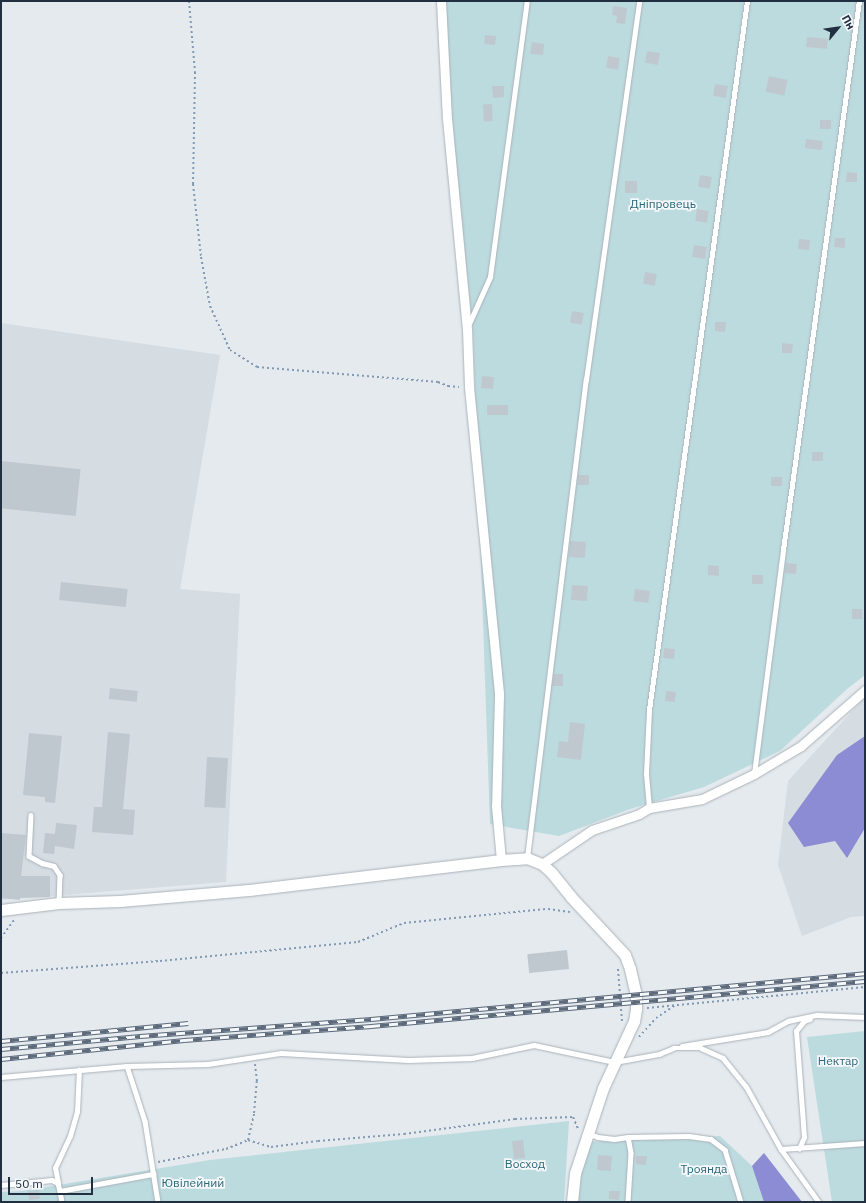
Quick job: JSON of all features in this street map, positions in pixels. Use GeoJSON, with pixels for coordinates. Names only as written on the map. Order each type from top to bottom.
{"type":"FeatureCollection","features":[{"type":"Feature","properties":{"kind":"street"},"geometry":{"type":"LineString","coordinates":[[441,1],[447,118],[467,329],[469,387],[499,695],[496,806],[501,860]]}},
{"type":"Feature","properties":{"kind":"street"},"geometry":{"type":"LineString","coordinates":[[542,864],[592,830],[639,814],[649,808],[702,799],[754,774],[801,746],[865,690]]}},
{"type":"Feature","properties":{"kind":"street"},"geometry":{"type":"LineString","coordinates":[[1,910],[59,903],[120,901],[249,890],[501,860],[526,858],[542,864],[551,872],[570,897],[625,955],[636,994],[634,1021],[624,1046],[615,1062],[583,1132],[575,1173],[572,1202]]}},
{"type":"Feature","properties":{"kind":"lane"},"geometry":{"type":"LineString","coordinates":[[467,329],[490,277],[527,1]]}},
{"type":"Feature","properties":{"kind":"lane"},"geometry":{"type":"LineString","coordinates":[[526,858],[586,380],[640,1]]}},
{"type":"Feature","properties":{"kind":"lane"},"geometry":{"type":"LineString","coordinates":[[649,808],[646,774],[649,710],[747,1]]}},
{"type":"Feature","properties":{"kind":"lane"},"geometry":{"type":"LineString","coordinates":[[754,774],[783,550],[859,1]]}},
{"type":"Feature","properties":{"kind":"lane"},"geometry":{"type":"LineString","coordinates":[[31,815],[29,856],[42,863],[54,866],[60,875],[59,903]]}},
{"type":"Feature","properties":{"kind":"lane"},"geometry":{"type":"LineString","coordinates":[[798,1149],[804,1137],[796,1031],[804,1021],[817,1015]]}},
{"type":"Feature","properties":{"kind":"lane"},"geometry":{"type":"LineString","coordinates":[[1,1077],[127,1066],[208,1064],[281,1053],[408,1060],[464,1058],[534,1046],[615,1062],[659,1054],[696,1042],[726,1040],[768,1032],[788,1021],[817,1015],[865,1017]]}},
{"type":"Feature","properties":{"kind":"lane"},"geometry":{"type":"LineString","coordinates":[[674,1048],[701,1048],[723,1058],[746,1086],[781,1149],[819,1202]]}},
{"type":"Feature","properties":{"kind":"lane"},"geometry":{"type":"LineString","coordinates":[[127,1066],[145,1121],[158,1202]]}},
{"type":"Feature","properties":{"kind":"lane"},"geometry":{"type":"LineString","coordinates":[[62,1202],[55,1168],[70,1136],[77,1112],[79,1070]]}},
{"type":"Feature","properties":{"kind":"lane"},"geometry":{"type":"LineString","coordinates":[[583,1132],[598,1137],[614,1139],[628,1137],[689,1136],[711,1139],[725,1150],[741,1202]]}},
{"type":"Feature","properties":{"kind":"lane"},"geometry":{"type":"LineString","coordinates":[[628,1137],[630,1153],[628,1202]]}},
{"type":"Feature","properties":{"kind":"lane"},"geometry":{"type":"LineString","coordinates":[[781,1149],[798,1149],[865,1143]]}},
{"type":"Feature","properties":{"kind":"lane"},"geometry":{"type":"LineString","coordinates":[[60,1191],[153,1174]]}},
{"type":"Feature","properties":{"kind":"lane"},"geometry":{"type":"LineString","coordinates":[[1,1185],[52,1180],[58,1183]]}},
{"type":"Feature","properties":{"kind":"path"},"geometry":{"type":"LineString","coordinates":[[189,1],[196,72],[193,184],[201,257],[210,306],[230,350],[257,367],[438,382],[448,386],[469,387]]}},
{"type":"Feature","properties":{"kind":"path"},"geometry":{"type":"LineString","coordinates":[[1,938],[24,907]]}},
{"type":"Feature","properties":{"kind":"path"},"geometry":{"type":"LineString","coordinates":[[1,973],[160,961],[358,942],[404,923],[548,909],[587,914]]}},
{"type":"Feature","properties":{"kind":"path"},"geometry":{"type":"LineString","coordinates":[[617,968],[622,1025]]}},
{"type":"Feature","properties":{"kind":"path"},"geometry":{"type":"LineString","coordinates":[[636,1010],[676,1004],[865,987]]}},
{"type":"Feature","properties":{"kind":"path"},"geometry":{"type":"LineString","coordinates":[[624,1046],[640,1036],[656,1018],[676,1004]]}},
{"type":"Feature","properties":{"kind":"path"},"geometry":{"type":"LineString","coordinates":[[248,1140],[254,1113],[257,1081],[255,1057]]}},
{"type":"Feature","properties":{"kind":"path"},"geometry":{"type":"LineString","coordinates":[[151,1163],[226,1149],[248,1140],[271,1147],[318,1141],[404,1134],[515,1119],[572,1117],[583,1132]]}},
{"type":"Feature","properties":{"kind":"shaded area"},"geometry":{"type":"Polygon","coordinates":[[[1,323],[220,355],[180,589],[240,594],[226,882],[1,900],[1,323]]]}},
{"type":"Feature","properties":{"kind":"shaded area"},"geometry":{"type":"Polygon","coordinates":[[[865,697],[865,916],[851,917],[802,936],[778,865],[788,781],[865,697]]]}},
{"type":"Feature","properties":{"kind":"green space","name":"Дніпровець"},"geometry":{"type":"Polygon","coordinates":[[[446,1],[865,1],[865,675],[847,689],[780,751],[704,787],[630,809],[559,836],[490,824],[473,333],[450,105],[446,1]]]}},
{"type":"Feature","properties":{"kind":"green space","name":"Нектар"},"geometry":{"type":"Polygon","coordinates":[[[865,1031],[865,1202],[832,1202],[807,1037],[865,1031]]]}},
{"type":"Feature","properties":{"kind":"green space","name":"Восход"},"geometry":{"type":"Polygon","coordinates":[[[569,1121],[564,1202],[1,1202],[1,1192],[22,1191],[210,1160],[569,1121]]]}},
{"type":"Feature","properties":{"kind":"green space","name":"Троянда"},"geometry":{"type":"Polygon","coordinates":[[[720,1136],[752,1166],[764,1202],[573,1202],[582,1142],[720,1136]]]}},
{"type":"Feature","properties":{"kind":"water"},"geometry":{"type":"Polygon","coordinates":[[[865,736],[865,828],[847,858],[835,841],[804,847],[788,823],[837,755],[865,736]]]}},
{"type":"Feature","properties":{"kind":"water"},"geometry":{"type":"Polygon","coordinates":[[[764,1153],[802,1202],[764,1202],[752,1166],[764,1153]]]}},
{"type":"Feature","properties":{"kind":"building"},"geometry":{"type":"Polygon","coordinates":[[[613,6],[627,8],[625,24],[616,23],[617,16],[612,15],[613,6]]]}},
{"type":"Feature","properties":{"kind":"building"},"geometry":{"type":"Polygon","coordinates":[[[485,35],[496,36],[495,45],[484,44],[485,35]]]}},
{"type":"Feature","properties":{"kind":"building"},"geometry":{"type":"Polygon","coordinates":[[[807,37],[828,39],[827,49],[806,47],[807,37]]]}},
{"type":"Feature","properties":{"kind":"building"},"geometry":{"type":"Polygon","coordinates":[[[532,42],[544,44],[543,55],[530,54],[532,42]]]}},
{"type":"Feature","properties":{"kind":"building"},"geometry":{"type":"Polygon","coordinates":[[[647,51],[660,53],[658,65],[645,63],[647,51]]]}},
{"type":"Feature","properties":{"kind":"building"},"geometry":{"type":"Polygon","coordinates":[[[608,56],[620,58],[618,70],[606,68],[608,56]]]}},
{"type":"Feature","properties":{"kind":"building"},"geometry":{"type":"Polygon","coordinates":[[[769,76],[788,80],[784,96],[766,92],[769,76]]]}},
{"type":"Feature","properties":{"kind":"building"},"geometry":{"type":"Polygon","coordinates":[[[715,84],[728,86],[726,98],[713,96],[715,84]]]}},
{"type":"Feature","properties":{"kind":"building"},"geometry":{"type":"Polygon","coordinates":[[[492,86],[504,86],[504,97],[493,98],[492,86]]]}},
{"type":"Feature","properties":{"kind":"building"},"geometry":{"type":"Polygon","coordinates":[[[483,104],[492,104],[493,121],[484,121],[483,104]]]}},
{"type":"Feature","properties":{"kind":"building"},"geometry":{"type":"Polygon","coordinates":[[[820,120],[831,120],[831,129],[820,129],[820,120]]]}},
{"type":"Feature","properties":{"kind":"building"},"geometry":{"type":"Polygon","coordinates":[[[806,139],[823,141],[822,150],[805,148],[806,139]]]}},
{"type":"Feature","properties":{"kind":"building"},"geometry":{"type":"Polygon","coordinates":[[[847,172],[857,173],[857,182],[846,182],[847,172]]]}},
{"type":"Feature","properties":{"kind":"building"},"geometry":{"type":"Polygon","coordinates":[[[700,175],[712,177],[710,189],[698,187],[700,175]]]}},
{"type":"Feature","properties":{"kind":"building"},"geometry":{"type":"Polygon","coordinates":[[[625,181],[637,181],[637,193],[625,193],[625,181]]]}},
{"type":"Feature","properties":{"kind":"building"},"geometry":{"type":"Polygon","coordinates":[[[697,209],[709,211],[707,223],[695,221],[697,209]]]}},
{"type":"Feature","properties":{"kind":"building"},"geometry":{"type":"Polygon","coordinates":[[[835,238],[845,238],[845,248],[834,247],[835,238]]]}},
{"type":"Feature","properties":{"kind":"building"},"geometry":{"type":"Polygon","coordinates":[[[799,239],[810,240],[809,250],[798,249],[799,239]]]}},
{"type":"Feature","properties":{"kind":"building"},"geometry":{"type":"Polygon","coordinates":[[[694,245],[707,247],[705,259],[692,257],[694,245]]]}},
{"type":"Feature","properties":{"kind":"building"},"geometry":{"type":"Polygon","coordinates":[[[645,272],[657,274],[655,286],[643,284],[645,272]]]}},
{"type":"Feature","properties":{"kind":"building"},"geometry":{"type":"Polygon","coordinates":[[[572,311],[584,313],[582,325],[570,323],[572,311]]]}},
{"type":"Feature","properties":{"kind":"building"},"geometry":{"type":"Polygon","coordinates":[[[715,322],[726,322],[725,332],[715,331],[715,322]]]}},
{"type":"Feature","properties":{"kind":"building"},"geometry":{"type":"Polygon","coordinates":[[[782,343],[793,344],[792,353],[782,353],[782,343]]]}},
{"type":"Feature","properties":{"kind":"building"},"geometry":{"type":"Polygon","coordinates":[[[482,376],[494,377],[493,389],[481,388],[482,376]]]}},
{"type":"Feature","properties":{"kind":"building"},"geometry":{"type":"Polygon","coordinates":[[[487,405],[508,405],[508,415],[487,415],[487,405]]]}},
{"type":"Feature","properties":{"kind":"building"},"geometry":{"type":"Polygon","coordinates":[[[812,452],[823,452],[823,461],[812,461],[812,452]]]}},
{"type":"Feature","properties":{"kind":"building"},"geometry":{"type":"Polygon","coordinates":[[[1,461],[81,469],[76,516],[1,508],[1,461]]]}},
{"type":"Feature","properties":{"kind":"building"},"geometry":{"type":"Polygon","coordinates":[[[578,475],[589,475],[589,485],[578,485],[578,475]]]}},
{"type":"Feature","properties":{"kind":"building"},"geometry":{"type":"Polygon","coordinates":[[[771,477],[782,477],[782,486],[771,486],[771,477]]]}},
{"type":"Feature","properties":{"kind":"building"},"geometry":{"type":"Polygon","coordinates":[[[570,541],[586,542],[585,558],[569,557],[570,541]]]}},
{"type":"Feature","properties":{"kind":"building"},"geometry":{"type":"Polygon","coordinates":[[[786,563],[797,564],[796,574],[785,573],[786,563]]]}},
{"type":"Feature","properties":{"kind":"building"},"geometry":{"type":"Polygon","coordinates":[[[708,565],[719,566],[719,576],[708,575],[708,565]]]}},
{"type":"Feature","properties":{"kind":"building"},"geometry":{"type":"Polygon","coordinates":[[[752,575],[763,575],[763,584],[752,584],[752,575]]]}},
{"type":"Feature","properties":{"kind":"building"},"geometry":{"type":"Polygon","coordinates":[[[61,582],[128,589],[126,607],[59,600],[61,582]]]}},
{"type":"Feature","properties":{"kind":"building"},"geometry":{"type":"Polygon","coordinates":[[[572,585],[588,586],[587,601],[571,600],[572,585]]]}},
{"type":"Feature","properties":{"kind":"building"},"geometry":{"type":"Polygon","coordinates":[[[635,589],[650,591],[648,603],[633,601],[635,589]]]}},
{"type":"Feature","properties":{"kind":"building"},"geometry":{"type":"Polygon","coordinates":[[[852,609],[862,609],[862,619],[852,619],[852,609]]]}},
{"type":"Feature","properties":{"kind":"building"},"geometry":{"type":"Polygon","coordinates":[[[664,648],[675,649],[674,659],[663,658],[664,648]]]}},
{"type":"Feature","properties":{"kind":"building"},"geometry":{"type":"Polygon","coordinates":[[[554,674],[563,674],[563,686],[552,686],[554,674]]]}},
{"type":"Feature","properties":{"kind":"building"},"geometry":{"type":"Polygon","coordinates":[[[110,688],[138,691],[137,702],[109,699],[110,688]]]}},
{"type":"Feature","properties":{"kind":"building"},"geometry":{"type":"Polygon","coordinates":[[[666,691],[676,692],[675,702],[665,701],[666,691]]]}},
{"type":"Feature","properties":{"kind":"building"},"geometry":{"type":"Polygon","coordinates":[[[570,722],[585,724],[581,760],[557,757],[559,741],[568,742],[570,722]]]}},
{"type":"Feature","properties":{"kind":"building"},"geometry":{"type":"Polygon","coordinates":[[[108,732],[130,734],[123,809],[135,810],[133,835],[92,832],[94,807],[102,807],[108,732]]]}},
{"type":"Feature","properties":{"kind":"building"},"geometry":{"type":"Polygon","coordinates":[[[29,733],[62,736],[55,803],[45,802],[45,797],[23,795],[29,733]]]}},
{"type":"Feature","properties":{"kind":"building"},"geometry":{"type":"Polygon","coordinates":[[[207,757],[228,758],[225,808],[204,807],[207,757]]]}},
{"type":"Feature","properties":{"kind":"building"},"geometry":{"type":"Polygon","coordinates":[[[56,823],[77,825],[74,849],[55,846],[54,854],[43,853],[45,833],[55,834],[56,823]]]}},
{"type":"Feature","properties":{"kind":"building"},"geometry":{"type":"Polygon","coordinates":[[[1,833],[26,835],[21,876],[50,876],[50,897],[20,898],[20,900],[1,898],[1,833]]]}},
{"type":"Feature","properties":{"kind":"building"},"geometry":{"type":"Polygon","coordinates":[[[567,950],[569,969],[529,973],[527,954],[567,950]]]}},
{"type":"Feature","properties":{"kind":"building"},"geometry":{"type":"Polygon","coordinates":[[[523,1140],[525,1158],[514,1159],[512,1141],[523,1140]]]}},
{"type":"Feature","properties":{"kind":"building"},"geometry":{"type":"Polygon","coordinates":[[[598,1155],[612,1156],[611,1171],[597,1170],[598,1155]]]}},
{"type":"Feature","properties":{"kind":"building"},"geometry":{"type":"Polygon","coordinates":[[[636,1156],[647,1156],[646,1165],[636,1164],[636,1156]]]}},
{"type":"Feature","properties":{"kind":"building"},"geometry":{"type":"Polygon","coordinates":[[[39,1190],[40,1199],[29,1200],[28,1191],[39,1190]]]}},
{"type":"Feature","properties":{"kind":"building"},"geometry":{"type":"Polygon","coordinates":[[[609,1191],[620,1191],[619,1200],[609,1199],[609,1191]]]}},
{"type":"Feature","properties":{"kind":"railway"},"geometry":{"type":"LineString","coordinates":[[1,1049],[140,1036],[371,1019],[865,973]]}},
{"type":"Feature","properties":{"kind":"railway"},"geometry":{"type":"LineString","coordinates":[[1,1059],[184,1040],[371,1026],[865,981]]}},
{"type":"Feature","properties":{"kind":"railway"},"geometry":{"type":"LineString","coordinates":[[1,1041],[188,1023]]}},
{"type":"Feature","properties":{"kind":"park label","name":"Ювілейний"},"geometry":{"type":"Point","coordinates":[193,1183]}}]}
